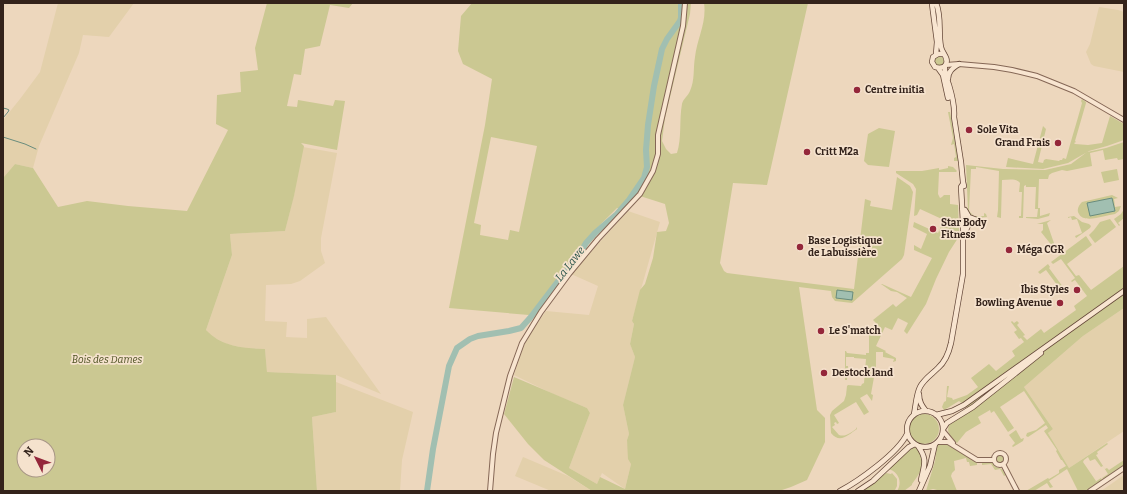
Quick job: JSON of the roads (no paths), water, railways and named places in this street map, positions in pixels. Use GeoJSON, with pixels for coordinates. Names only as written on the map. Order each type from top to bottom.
{"type":"FeatureCollection","features":[{"type":"Feature","properties":{"kind":"main road"},"geometry":{"type":"LineString","coordinates":[[933,3],[937,42],[936,54],[933,57],[932,62],[943,75],[954,117]]}},
{"type":"Feature","properties":{"kind":"main road"},"geometry":{"type":"LineString","coordinates":[[933,3],[938,7],[941,47],[945,56],[945,70],[954,112],[964,187],[965,224]]}},
{"type":"Feature","properties":{"kind":"main road"},"geometry":{"type":"LineString","coordinates":[[936,54],[940,53],[945,56]]}},
{"type":"Feature","properties":{"kind":"main road"},"geometry":{"type":"LineString","coordinates":[[949,87],[948,74],[951,69],[959,64]]}},
{"type":"Feature","properties":{"kind":"main road"},"geometry":{"type":"LineString","coordinates":[[938,68],[942,68],[945,65]]}},
{"type":"Feature","properties":{"kind":"main road"},"geometry":{"type":"LineString","coordinates":[[914,414],[916,401],[922,384],[942,364],[950,347],[962,274],[963,237],[965,224],[963,184]]}},
{"type":"Feature","properties":{"kind":"main road"},"geometry":{"type":"LineString","coordinates":[[964,210],[969,217],[977,220]]}},
{"type":"Feature","properties":{"kind":"main road"},"geometry":{"type":"LineString","coordinates":[[921,485],[925,462],[922,452],[910,440],[907,434],[908,422],[914,414],[926,411],[936,415],[952,411],[964,405],[1124,291]]}},
{"type":"Feature","properties":{"kind":"main road"},"geometry":{"type":"LineString","coordinates":[[918,491],[930,466],[936,443],[947,423],[973,407],[1056,340]]}},
{"type":"Feature","properties":{"kind":"main road"},"geometry":{"type":"LineString","coordinates":[[919,391],[920,401],[926,411]]}},
{"type":"Feature","properties":{"kind":"main road"},"geometry":{"type":"LineString","coordinates":[[936,415],[943,430]]}},
{"type":"Feature","properties":{"kind":"main road"},"geometry":{"type":"LineString","coordinates":[[840,491],[876,467],[903,441],[907,434]]}},
{"type":"Feature","properties":{"kind":"main road"},"geometry":{"type":"LineString","coordinates":[[858,491],[873,481],[909,447],[916,445],[928,447],[936,443]]}},
{"type":"Feature","properties":{"kind":"street"},"geometry":{"type":"LineString","coordinates":[[490,491],[496,433],[510,376],[522,343],[541,312],[569,274],[598,239],[640,194],[653,171],[658,154],[658,135],[683,26],[685,3]]}},
{"type":"Feature","properties":{"kind":"street"},"geometry":{"type":"LineString","coordinates":[[945,56],[959,64]]}},
{"type":"Feature","properties":{"kind":"street"},"geometry":{"type":"LineString","coordinates":[[945,65],[959,64],[994,66],[1025,73],[1066,87],[1124,120]]}},
{"type":"Feature","properties":{"kind":"street"},"geometry":{"type":"LineString","coordinates":[[943,430],[946,436],[956,446],[972,458],[977,460],[994,460],[997,464],[1003,464]]}},
{"type":"Feature","properties":{"kind":"street"},"geometry":{"type":"LineString","coordinates":[[936,443],[948,442],[956,446]]}},
{"type":"Feature","properties":{"kind":"street"},"geometry":{"type":"LineString","coordinates":[[994,460],[997,454],[1003,454],[1005,455],[1006,459],[1003,464]]}},
{"type":"Feature","properties":{"kind":"street"},"geometry":{"type":"LineString","coordinates":[[1003,464],[1017,491]]}},
{"type":"Feature","properties":{"kind":"street"},"geometry":{"type":"LineString","coordinates":[[1090,491],[1124,468]]}},
{"type":"Feature","properties":{"kind":"waterway","name":"La Lawe"},"geometry":{"type":"LineString","coordinates":[[427,491],[433,449],[449,366],[457,348],[470,339],[478,336],[521,328],[586,243],[617,214],[629,200],[644,178],[647,167],[646,150],[648,125],[654,86],[662,49],[681,18],[681,3]]}},
{"type":"Feature","properties":{"kind":"waterway"},"geometry":{"type":"LineString","coordinates":[[3,108],[9,110],[3,118]]}},
{"type":"Feature","properties":{"kind":"waterway"},"geometry":{"type":"LineString","coordinates":[[3,137],[36,149]]}},
{"type":"Feature","properties":{"kind":"place","name":"Centre initia"},"geometry":{"type":"Point","coordinates":[857,90]}},
{"type":"Feature","properties":{"kind":"place","name":"Sole Vita"},"geometry":{"type":"Point","coordinates":[969,130]}},
{"type":"Feature","properties":{"kind":"place","name":"Grand Frais"},"geometry":{"type":"Point","coordinates":[1058,143]}},
{"type":"Feature","properties":{"kind":"place","name":"Critt M2a"},"geometry":{"type":"Point","coordinates":[807,152]}},
{"type":"Feature","properties":{"kind":"place","name":"Star Body Fitness"},"geometry":{"type":"Point","coordinates":[933,229]}},
{"type":"Feature","properties":{"kind":"place","name":"Base Logistique de Labuissière"},"geometry":{"type":"Point","coordinates":[800,247]}},
{"type":"Feature","properties":{"kind":"place","name":"Méga CGR"},"geometry":{"type":"Point","coordinates":[1009,250]}},
{"type":"Feature","properties":{"kind":"place","name":"Ibis Styles"},"geometry":{"type":"Point","coordinates":[1077,290]}},
{"type":"Feature","properties":{"kind":"place","name":"Bowling Avenue"},"geometry":{"type":"Point","coordinates":[1060,303]}},
{"type":"Feature","properties":{"kind":"place","name":"Le S'match"},"geometry":{"type":"Point","coordinates":[821,331]}},
{"type":"Feature","properties":{"kind":"place","name":"Destock land"},"geometry":{"type":"Point","coordinates":[824,373]}},
{"type":"Feature","properties":{"kind":"park label","name":"Bois des Dames"},"geometry":{"type":"Point","coordinates":[107,360]}}]}
